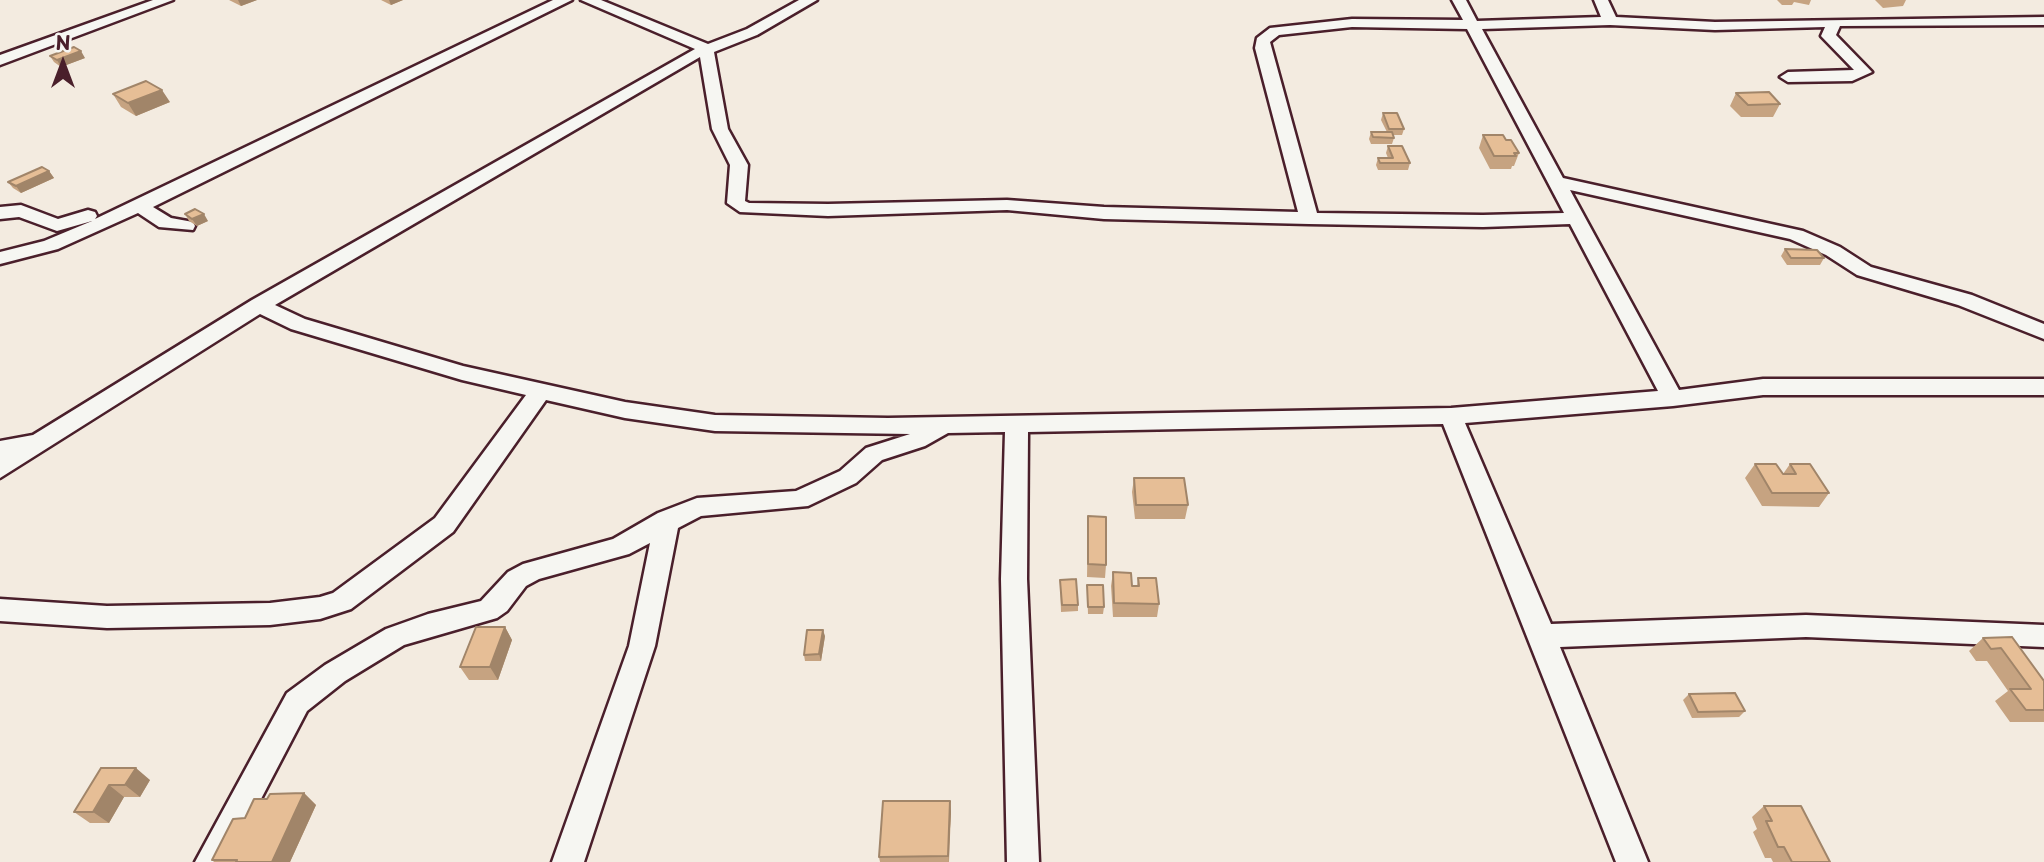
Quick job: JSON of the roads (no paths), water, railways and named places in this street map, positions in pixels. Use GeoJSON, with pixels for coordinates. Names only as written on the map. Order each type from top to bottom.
{"type":"FeatureCollection","features":[{"type":"Feature","properties":{"kind":"street"},"geometry":{"type":"LineString","coordinates":[[0,60],[166,0]]}},
{"type":"Feature","properties":{"kind":"street"},"geometry":{"type":"LineString","coordinates":[[0,258],[63,241],[565,0]]}},
{"type":"Feature","properties":{"kind":"street"},"geometry":{"type":"LineString","coordinates":[[588,0],[706,48]]}},
{"type":"Feature","properties":{"kind":"street"},"geometry":{"type":"LineString","coordinates":[[0,470],[38,442],[258,305],[706,48],[752,33],[810,0]]}},
{"type":"Feature","properties":{"kind":"street"},"geometry":{"type":"LineString","coordinates":[[1459,0],[1475,25],[1554,181],[1595,248],[1672,398]]}},
{"type":"Feature","properties":{"kind":"street"},"geometry":{"type":"LineString","coordinates":[[1601,0],[1610,21]]}},
{"type":"Feature","properties":{"kind":"street"},"geometry":{"type":"LineString","coordinates":[[1309,218],[1262,41],[1266,36],[1287,29],[1331,24],[1475,25],[1610,21],[1715,26],[1830,22],[2044,21]]}},
{"type":"Feature","properties":{"kind":"street"},"geometry":{"type":"LineString","coordinates":[[1788,77],[1852,76],[1864,72],[1828,36],[1833,26],[1830,22]]}},
{"type":"Feature","properties":{"kind":"street"},"geometry":{"type":"LineString","coordinates":[[706,48],[720,129],[738,161],[736,203],[742,207],[828,210],[1007,205],[1104,213],[1309,218],[1483,221],[1576,218]]}},
{"type":"Feature","properties":{"kind":"street"},"geometry":{"type":"LineString","coordinates":[[1554,181],[1796,235],[1833,251],[1864,271],[1965,300],[2044,332]]}},
{"type":"Feature","properties":{"kind":"street"},"geometry":{"type":"LineString","coordinates":[[0,212],[22,211],[58,225],[102,211],[132,208],[166,223],[186,226]]}},
{"type":"Feature","properties":{"kind":"street"},"geometry":{"type":"LineString","coordinates":[[258,305],[298,324],[335,337],[462,373],[625,410],[715,423],[944,424],[1451,416],[1672,398],[1763,387],[2044,387]]}},
{"type":"Feature","properties":{"kind":"street"},"geometry":{"type":"LineString","coordinates":[[0,610],[107,617],[257,614],[320,608],[342,601],[444,525],[541,391]]}},
{"type":"Feature","properties":{"kind":"street"},"geometry":{"type":"LineString","coordinates":[[1451,416],[1632,862]]}},
{"type":"Feature","properties":{"kind":"street"},"geometry":{"type":"LineString","coordinates":[[1017,422],[1014,579],[1023,862]]}},
{"type":"Feature","properties":{"kind":"street"},"geometry":{"type":"LineString","coordinates":[[211,862],[297,702],[307,692],[395,638],[428,625],[488,610],[498,603],[517,579],[532,571],[620,547],[667,520],[697,507],[799,500],[848,477],[874,454],[917,440],[944,424]]}},
{"type":"Feature","properties":{"kind":"street"},"geometry":{"type":"LineString","coordinates":[[0,450],[38,442]]}},
{"type":"Feature","properties":{"kind":"street"},"geometry":{"type":"LineString","coordinates":[[568,862],[642,646],[667,520]]}},
{"type":"Feature","properties":{"kind":"street"},"geometry":{"type":"LineString","coordinates":[[1542,636],[1806,626],[2044,636]]}}]}
